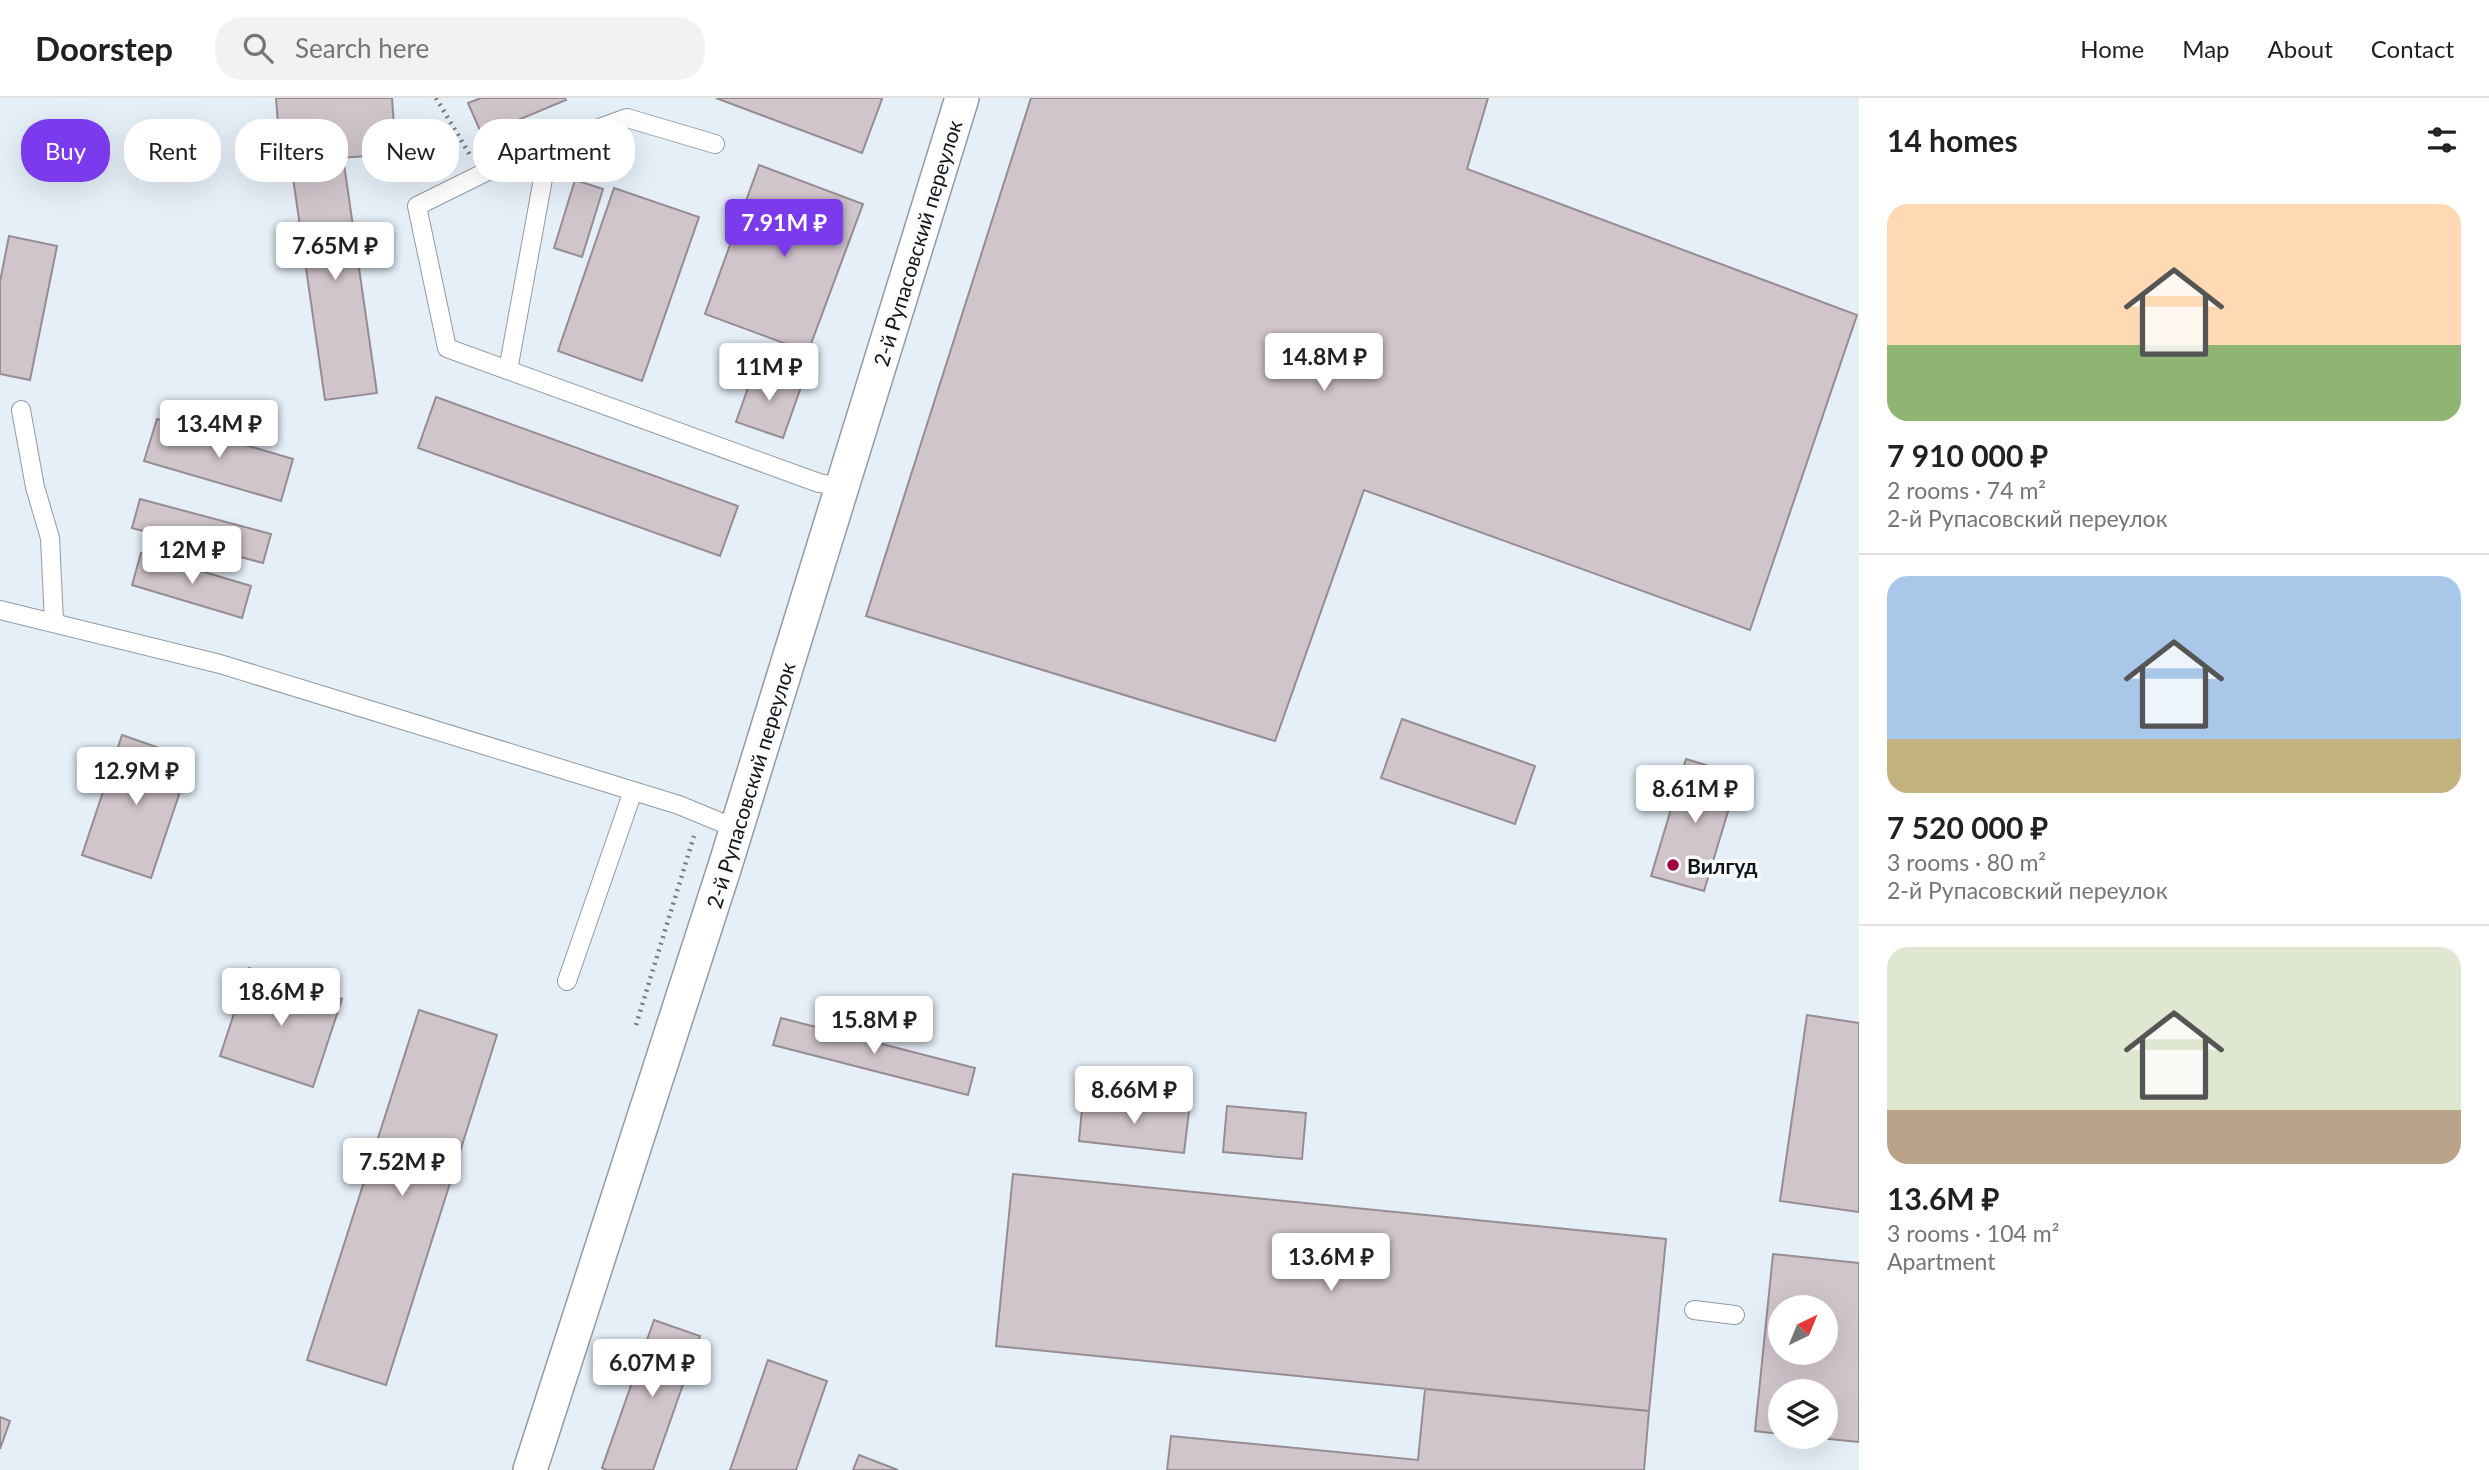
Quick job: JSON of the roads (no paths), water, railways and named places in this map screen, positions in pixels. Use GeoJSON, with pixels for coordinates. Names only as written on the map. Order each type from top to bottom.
{"type":"FeatureCollection","features":[{"type":"Feature","properties":{"kind":"street","name":"2-й Рупасовский переулок"},"geometry":{"type":"LineString","coordinates":[[530,1470],[737,829],[962,98]]}},
{"type":"Feature","properties":{"kind":"lane"},"geometry":{"type":"LineString","coordinates":[[635,120],[715,144]]}},
{"type":"Feature","properties":{"kind":"lane"},"geometry":{"type":"LineString","coordinates":[[473,178],[416,206],[447,348],[795,474],[842,487]]}},
{"type":"Feature","properties":{"kind":"lane"},"geometry":{"type":"LineString","coordinates":[[508,370],[542,182]]}},
{"type":"Feature","properties":{"kind":"lane"},"geometry":{"type":"LineString","coordinates":[[21,410],[34,487],[50,538],[54,622]]}},
{"type":"Feature","properties":{"kind":"lane"},"geometry":{"type":"LineString","coordinates":[[0,610],[220,663],[679,805],[737,829]]}},
{"type":"Feature","properties":{"kind":"lane"},"geometry":{"type":"LineString","coordinates":[[567,981],[632,791]]}},
{"type":"Feature","properties":{"kind":"lane"},"geometry":{"type":"LineString","coordinates":[[1694,1310],[1735,1315]]}},
{"type":"Feature","properties":{"kind":"place","name":"Вилгуд"},"geometry":{"type":"Point","coordinates":[1673,865]}}]}
